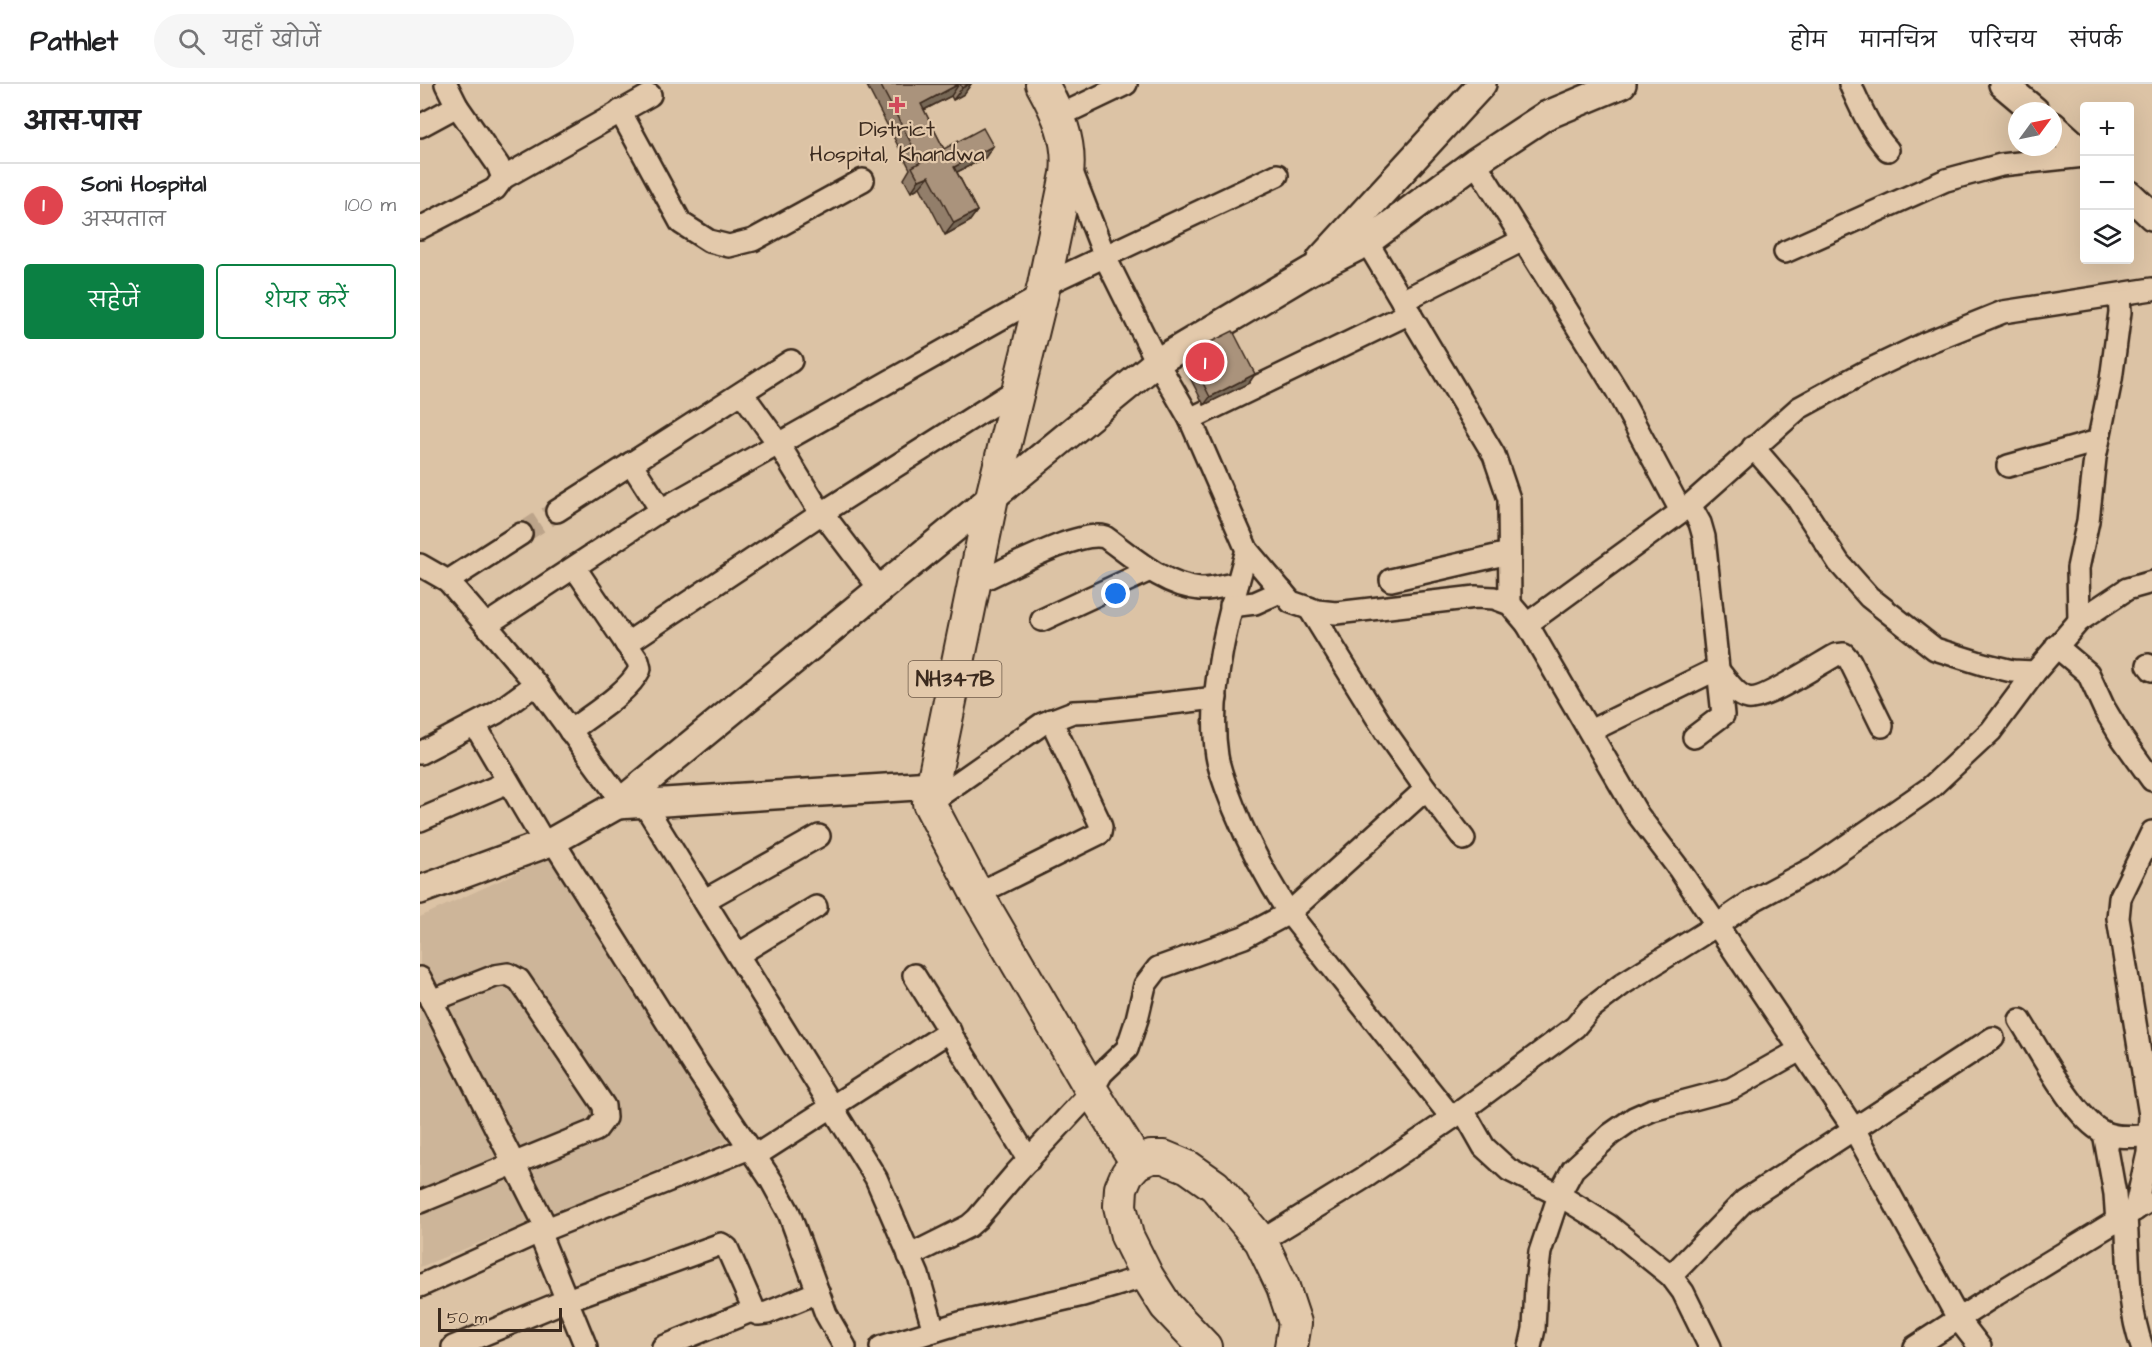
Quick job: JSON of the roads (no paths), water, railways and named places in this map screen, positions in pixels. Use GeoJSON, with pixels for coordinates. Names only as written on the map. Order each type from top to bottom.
{"type":"FeatureCollection","features":[{"type":"Feature","properties":{"kind":"highway"},"geometry":{"type":"LineString","coordinates":[[1020,84],[1050,137],[1067,157]]}},
{"type":"Feature","properties":{"kind":"highway","name":"NH347B"},"geometry":{"type":"LineString","coordinates":[[930,794],[993,497],[1042,291],[1067,157],[1064,130],[1042,84]]}},
{"type":"Feature","properties":{"kind":"highway"},"geometry":{"type":"LineString","coordinates":[[930,794],[977,894],[1092,1091],[1137,1163]]}},
{"type":"Feature","properties":{"kind":"highway"},"geometry":{"type":"LineString","coordinates":[[1204,1347],[1166,1306],[1147,1276],[1127,1236],[1120,1206],[1121,1188],[1127,1174],[1137,1163],[1151,1157],[1164,1157],[1188,1167],[1215,1186],[1261,1241],[1283,1287],[1296,1323],[1291,1347]]}},
{"type":"Feature","properties":{"kind":"main road"},"geometry":{"type":"LineString","coordinates":[[1310,271],[1482,84]]}},
{"type":"Feature","properties":{"kind":"main road"},"geometry":{"type":"LineString","coordinates":[[420,890],[549,842],[627,803],[880,589],[1157,362],[1310,271],[1367,242],[1475,162],[1545,116],[1622,84]]}},
{"type":"Feature","properties":{"kind":"main road"},"geometry":{"type":"LineString","coordinates":[[2062,134],[2080,150]]}},
{"type":"Feature","properties":{"kind":"main road"},"geometry":{"type":"LineString","coordinates":[[2134,199],[2152,216]]}},
{"type":"Feature","properties":{"kind":"main road"},"geometry":{"type":"LineString","coordinates":[[627,803],[930,794]]}},
{"type":"Feature","properties":{"kind":"street"},"geometry":{"type":"LineString","coordinates":[[446,84],[457,106],[498,165],[503,178]]}},
{"type":"Feature","properties":{"kind":"street"},"geometry":{"type":"LineString","coordinates":[[1059,116],[1126,84]]}},
{"type":"Feature","properties":{"kind":"street"},"geometry":{"type":"LineString","coordinates":[[1851,84],[1863,114],[1876,137],[1888,150]]}},
{"type":"Feature","properties":{"kind":"street"},"geometry":{"type":"LineString","coordinates":[[420,228],[495,189],[503,178],[650,95]]}},
{"type":"Feature","properties":{"kind":"street"},"geometry":{"type":"LineString","coordinates":[[420,126],[457,106]]}},
{"type":"Feature","properties":{"kind":"street"},"geometry":{"type":"LineString","coordinates":[[620,111],[681,223],[709,241],[729,246],[753,240],[863,180]]}},
{"type":"Feature","properties":{"kind":"street"},"geometry":{"type":"LineString","coordinates":[[1785,252],[1946,180],[2001,165],[2080,156]]}},
{"type":"Feature","properties":{"kind":"street"},"geometry":{"type":"LineString","coordinates":[[1067,157],[1105,257],[1157,362],[1190,419],[1247,550],[1291,603],[1309,608],[1336,613],[1476,597],[1494,598],[1510,604],[1527,624],[1638,815],[1679,869],[1854,1129],[1959,1320],[1980,1347]]}},
{"type":"Feature","properties":{"kind":"street"},"geometry":{"type":"LineString","coordinates":[[1475,162],[1617,391],[1685,508],[1700,523],[1704,537],[1723,716],[1694,737]]}},
{"type":"Feature","properties":{"kind":"street"},"geometry":{"type":"LineString","coordinates":[[486,625],[661,510],[1042,291],[1105,257],[1277,176]]}},
{"type":"Feature","properties":{"kind":"street"},"geometry":{"type":"LineString","coordinates":[[1190,419],[1406,307],[1523,240]]}},
{"type":"Feature","properties":{"kind":"street"},"geometry":{"type":"LineString","coordinates":[[1367,242],[1494,455],[1509,499],[1510,604]]}},
{"type":"Feature","properties":{"kind":"street"},"geometry":{"type":"LineString","coordinates":[[1527,624],[1685,508],[1799,408],[1865,372],[1926,343],[2003,312],[2152,289]]}},
{"type":"Feature","properties":{"kind":"street"},"geometry":{"type":"LineString","coordinates":[[2079,621],[2078,568],[2088,521],[2098,441],[2111,380],[2120,312],[2119,295]]}},
{"type":"Feature","properties":{"kind":"street"},"geometry":{"type":"LineString","coordinates":[[557,511],[791,361]]}},
{"type":"Feature","properties":{"kind":"street"},"geometry":{"type":"LineString","coordinates":[[626,644],[822,513],[1019,388]]}},
{"type":"Feature","properties":{"kind":"street"},"geometry":{"type":"LineString","coordinates":[[742,393],[778,443],[822,513],[880,589]]}},
{"type":"Feature","properties":{"kind":"street"},"geometry":{"type":"LineString","coordinates":[[2008,466],[2098,441]]}},
{"type":"Feature","properties":{"kind":"street"},"geometry":{"type":"LineString","coordinates":[[1753,447],[1797,498],[1839,563],[1876,603],[1935,649],[2012,671],[2035,672]]}},
{"type":"Feature","properties":{"kind":"street"},"geometry":{"type":"LineString","coordinates":[[631,464],[661,510]]}},
{"type":"Feature","properties":{"kind":"street"},"geometry":{"type":"LineString","coordinates":[[448,581],[521,534]]}},
{"type":"Feature","properties":{"kind":"street"},"geometry":{"type":"LineString","coordinates":[[976,584],[1061,545],[1090,536],[1105,537],[1150,570],[1177,584],[1202,590],[1238,583]]}},
{"type":"Feature","properties":{"kind":"street"},"geometry":{"type":"LineString","coordinates":[[1247,550],[1231,606],[1214,723],[1218,758],[1228,793],[1267,879],[1289,913],[1484,1147],[1509,1170],[1559,1195],[1608,1225],[1671,1276],[1683,1292],[1710,1347]]}},
{"type":"Feature","properties":{"kind":"street"},"geometry":{"type":"LineString","coordinates":[[1391,580],[1509,553]]}},
{"type":"Feature","properties":{"kind":"street"},"geometry":{"type":"LineString","coordinates":[[420,565],[448,581],[486,625],[536,684],[570,731],[705,900],[876,1178],[918,1275],[926,1338]]}},
{"type":"Feature","properties":{"kind":"street"},"geometry":{"type":"LineString","coordinates":[[570,731],[636,678],[640,669],[638,661],[574,568]]}},
{"type":"Feature","properties":{"kind":"street"},"geometry":{"type":"LineString","coordinates":[[1042,620],[1150,570]]}},
{"type":"Feature","properties":{"kind":"street"},"geometry":{"type":"LineString","coordinates":[[1261,1241],[1367,1176],[1457,1114],[1575,1027],[1590,1009],[1624,983],[1752,901],[1819,865],[1930,788],[1991,731],[2035,672],[2079,621],[2127,589],[2152,582]]}},
{"type":"Feature","properties":{"kind":"street"},"geometry":{"type":"LineString","coordinates":[[1231,606],[1255,603],[1282,591]]}},
{"type":"Feature","properties":{"kind":"street"},"geometry":{"type":"LineString","coordinates":[[1309,608],[1387,734],[1464,839]]}},
{"type":"Feature","properties":{"kind":"street"},"geometry":{"type":"LineString","coordinates":[[2056,646],[2088,673],[2104,708],[2152,780]]}},
{"type":"Feature","properties":{"kind":"street"},"geometry":{"type":"LineString","coordinates":[[1718,669],[1740,695],[1750,699],[1765,695],[1836,655],[1844,654],[1850,661],[1882,726]]}},
{"type":"Feature","properties":{"kind":"street"},"geometry":{"type":"LineString","coordinates":[[1590,731],[1718,669]]}},
{"type":"Feature","properties":{"kind":"street"},"geometry":{"type":"LineString","coordinates":[[420,753],[496,713],[536,684]]}},
{"type":"Feature","properties":{"kind":"street"},"geometry":{"type":"LineString","coordinates":[[930,794],[1042,724],[1073,712],[1216,698]]}},
{"type":"Feature","properties":{"kind":"street"},"geometry":{"type":"LineString","coordinates":[[977,894],[1100,833],[1099,821],[1051,720]]}},
{"type":"Feature","properties":{"kind":"street"},"geometry":{"type":"LineString","coordinates":[[475,725],[508,782],[752,1152],[789,1213],[826,1314],[844,1347]]}},
{"type":"Feature","properties":{"kind":"street"},"geometry":{"type":"LineString","coordinates":[[420,820],[508,782]]}},
{"type":"Feature","properties":{"kind":"street"},"geometry":{"type":"LineString","coordinates":[[909,1256],[969,1226],[977,1219],[1092,1091],[1102,1073],[1127,1049],[1145,985],[1158,968],[1244,937],[1289,913],[1426,789]]}},
{"type":"Feature","properties":{"kind":"street"},"geometry":{"type":"LineString","coordinates":[[2142,1347],[2134,1325],[2129,1292],[2132,1212],[2148,1153],[2150,1116],[2118,918],[2120,898],[2152,832]]}},
{"type":"Feature","properties":{"kind":"street"},"geometry":{"type":"LineString","coordinates":[[705,900],[819,836]]}},
{"type":"Feature","properties":{"kind":"street"},"geometry":{"type":"LineString","coordinates":[[739,954],[816,908]]}},
{"type":"Feature","properties":{"kind":"street"},"geometry":{"type":"LineString","coordinates":[[420,1202],[514,1164],[596,1130],[605,1118],[604,1106],[519,980],[508,974],[423,988],[514,1164],[543,1231],[586,1347]]}},
{"type":"Feature","properties":{"kind":"street"},"geometry":{"type":"LineString","coordinates":[[914,975],[1029,1160]]}},
{"type":"Feature","properties":{"kind":"street"},"geometry":{"type":"LineString","coordinates":[[2020,1020],[2068,1095],[2090,1124],[2104,1133],[2149,1136]]}},
{"type":"Feature","properties":{"kind":"street"},"geometry":{"type":"LineString","coordinates":[[420,1286],[543,1231],[752,1152],[832,1107],[950,1031]]}},
{"type":"Feature","properties":{"kind":"street"},"geometry":{"type":"LineString","coordinates":[[1671,1276],[1744,1201],[1993,1038]]}},
{"type":"Feature","properties":{"kind":"street"},"geometry":{"type":"LineString","coordinates":[[1530,1347],[1534,1329],[1540,1252],[1559,1195],[1573,1169],[1611,1134],[1634,1118],[1652,1110],[1731,1089],[1800,1050]]}},
{"type":"Feature","properties":{"kind":"street"},"geometry":{"type":"LineString","coordinates":[[2104,1133],[2115,1194],[2132,1212]]}},
{"type":"Feature","properties":{"kind":"street"},"geometry":{"type":"LineString","coordinates":[[1915,1347],[2132,1212]]}},
{"type":"Feature","properties":{"kind":"street"},"geometry":{"type":"LineString","coordinates":[[453,1347],[567,1300],[721,1244],[727,1248],[752,1305],[751,1311]]}},
{"type":"Feature","properties":{"kind":"street"},"geometry":{"type":"LineString","coordinates":[[881,1347],[926,1338],[960,1323],[1083,1295],[1147,1276]]}},
{"type":"Feature","properties":{"kind":"street"},"geometry":{"type":"LineString","coordinates":[[663,1347],[751,1311],[758,1314],[767,1313],[818,1292]]}},
{"type":"Feature","properties":{"kind":"tunnel"},"geometry":{"type":"LineString","coordinates":[[521,534],[557,511]]}},
{"type":"Feature","properties":{"kind":"place","name":"District Hospital, Khandwa"},"geometry":{"type":"Point","coordinates":[897,105]}},
{"type":"Feature","properties":{"kind":"place","name":"Soni Hospital"},"geometry":{"type":"Point","coordinates":[1205,362]}}]}
